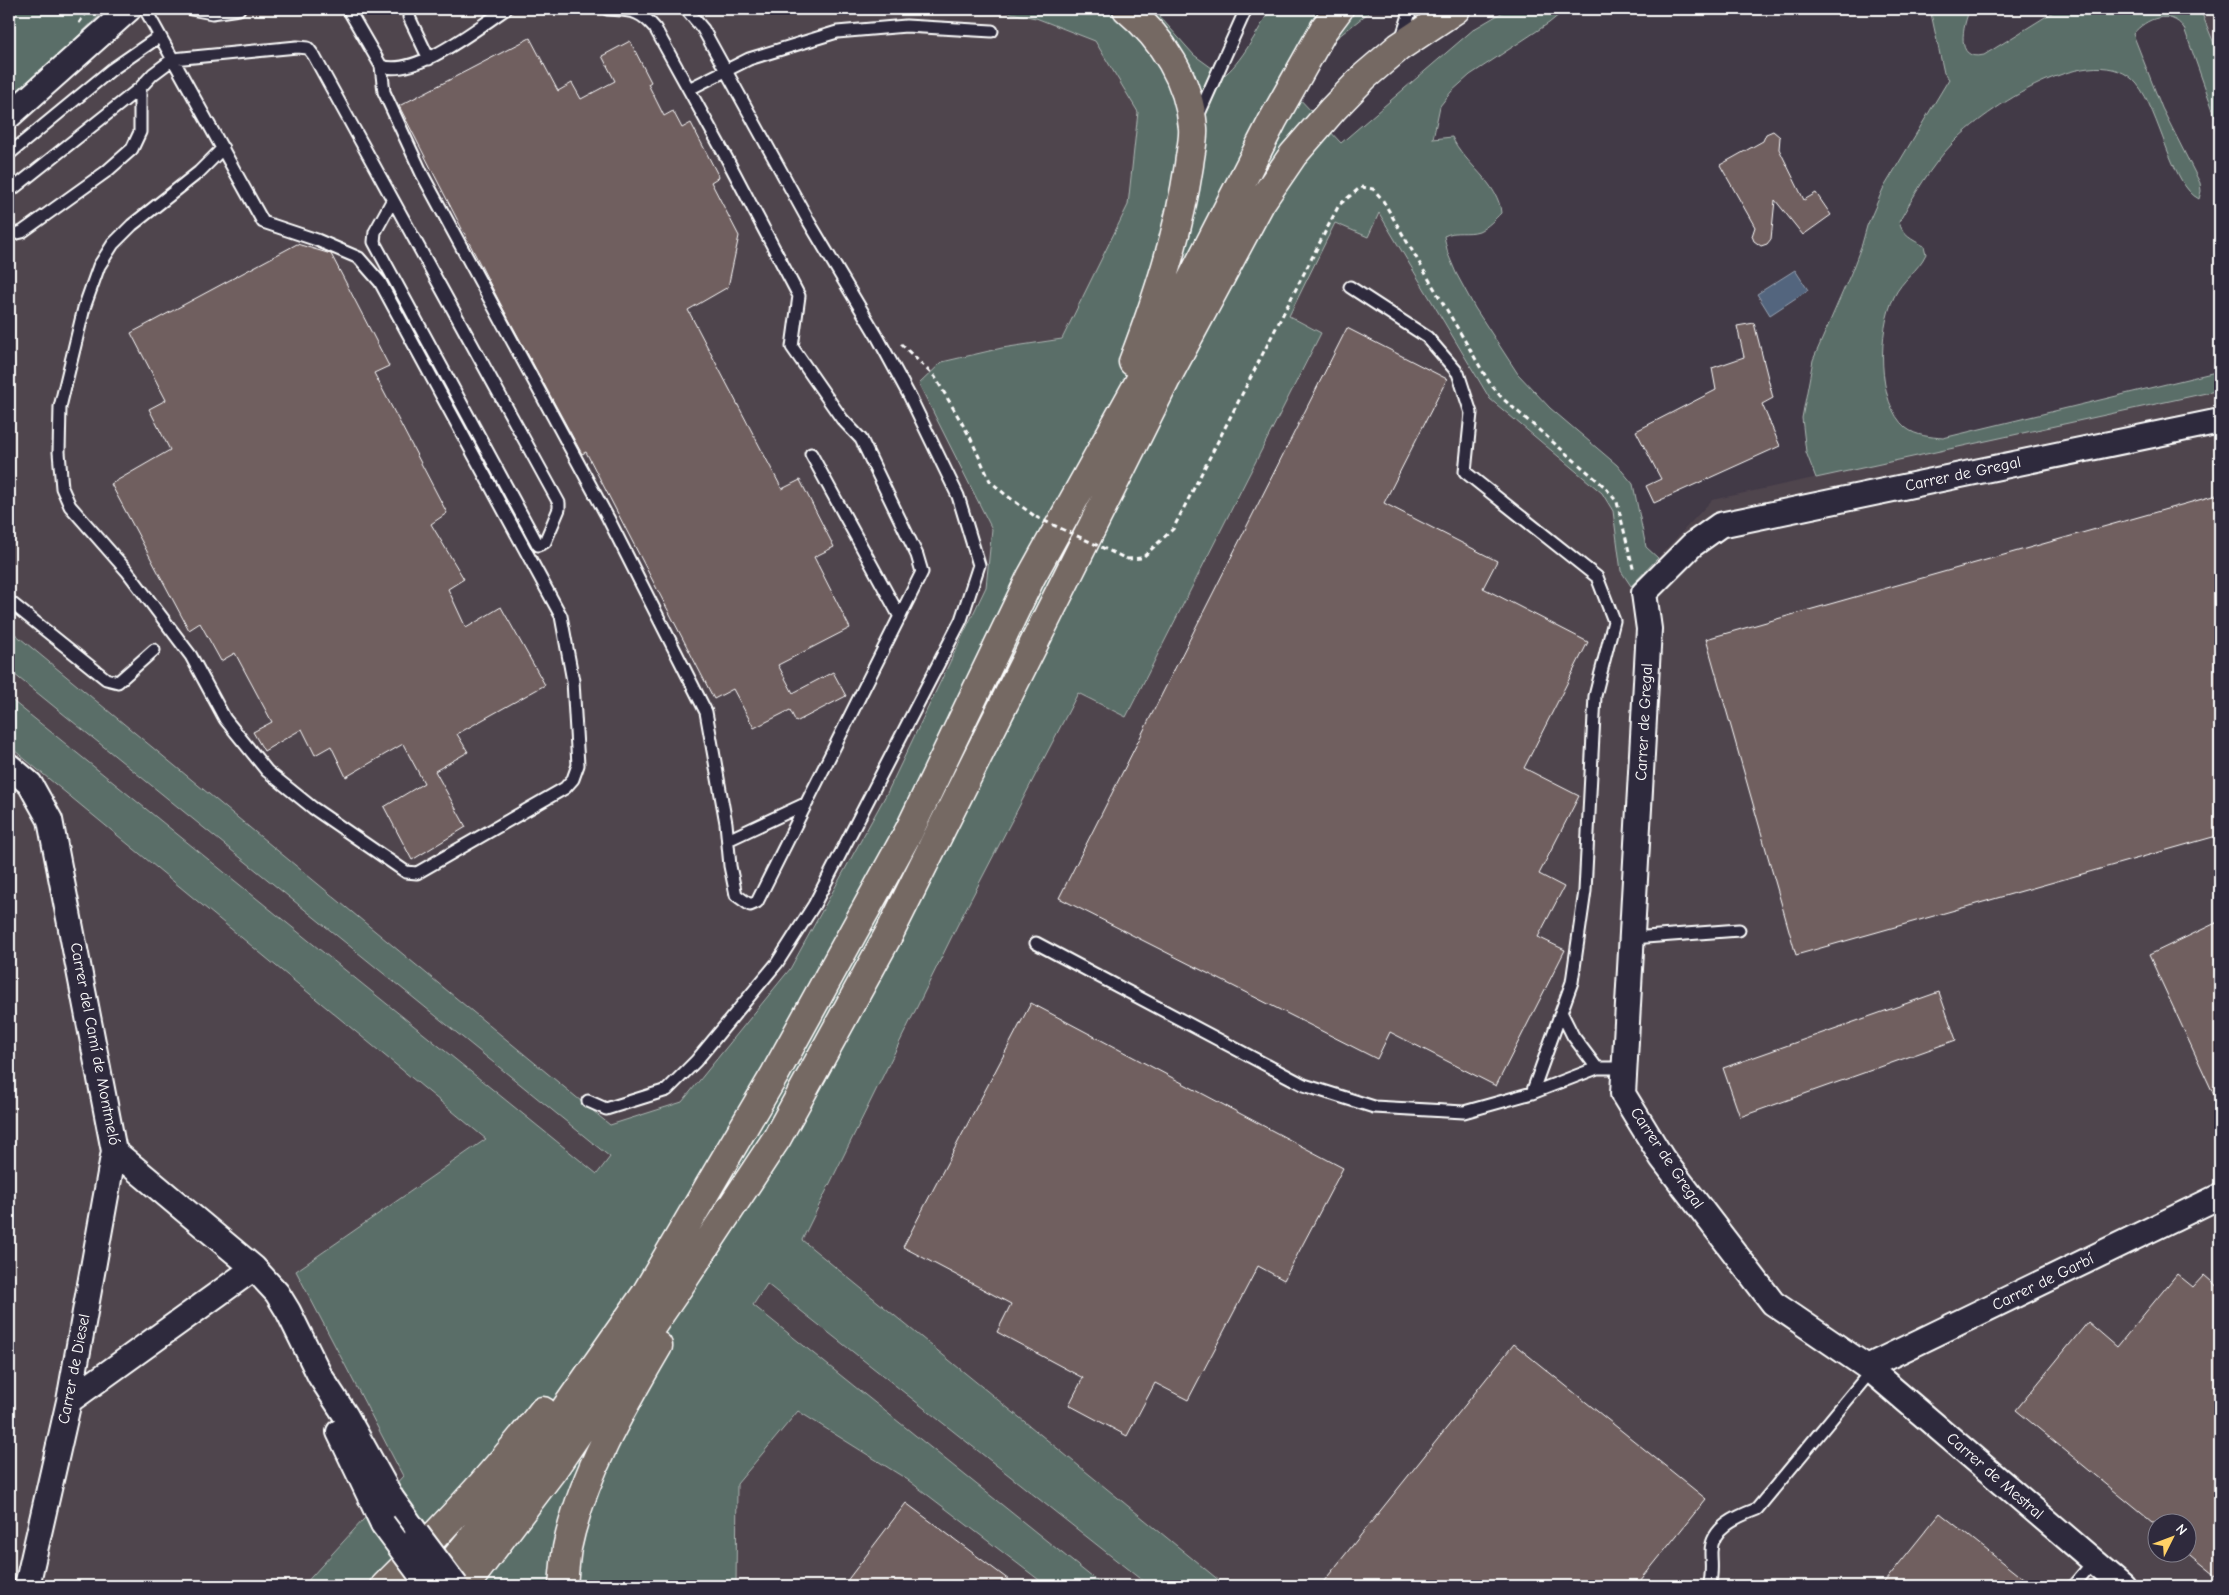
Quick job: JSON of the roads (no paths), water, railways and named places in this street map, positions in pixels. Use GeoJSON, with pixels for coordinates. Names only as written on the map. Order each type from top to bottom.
{"type":"FeatureCollection","features":[{"type":"Feature","properties":{"kind":"highway"},"geometry":{"type":"LineString","coordinates":[[1090,471],[1136,353],[1171,250],[1184,197],[1194,129],[1187,94],[1171,58],[1146,25],[1127,9]]}},
{"type":"Feature","properties":{"kind":"highway"},"geometry":{"type":"LineString","coordinates":[[431,1586],[469,1542],[606,1351],[644,1294],[776,1074],[909,832],[1031,577],[1138,384],[1222,217],[1300,69],[1324,29],[1339,9]]}},
{"type":"Feature","properties":{"kind":"highway"},"geometry":{"type":"LineString","coordinates":[[563,1586],[567,1548],[583,1496],[622,1408],[739,1213],[777,1138],[890,932],[1165,381],[1261,202],[1293,154],[1332,108],[1399,47],[1456,9]]}},
{"type":"Feature","properties":{"kind":"highway"},"geometry":{"type":"LineString","coordinates":[[466,1586],[552,1471],[680,1285],[777,1138]]}},
{"type":"Feature","properties":{"kind":"highway"},"geometry":{"type":"LineString","coordinates":[[385,1586],[449,1520],[520,1441],[692,1212]]}},
{"type":"Feature","properties":{"kind":"street"},"geometry":{"type":"LineString","coordinates":[[9,116],[129,9]]}},
{"type":"Feature","properties":{"kind":"street","name":"Carrer de Gregal"},"geometry":{"type":"LineString","coordinates":[[1869,1369],[1773,1303],[1662,1158],[1623,1094],[1649,630],[1644,593],[1692,545],[1720,525],[2220,421]]}},
{"type":"Feature","properties":{"kind":"street","name":"Carrer del Camí de Montmeló"},"geometry":{"type":"LineString","coordinates":[[9,766],[30,784],[50,820],[114,1151],[254,1268],[277,1293],[288,1310],[320,1376],[346,1416],[392,1499],[456,1586]]}},
{"type":"Feature","properties":{"kind":"street","name":"Carrer de Diesel"},"geometry":{"type":"LineString","coordinates":[[27,1586],[69,1401],[114,1151]]}},
{"type":"Feature","properties":{"kind":"street","name":"Carrer de Garbí"},"geometry":{"type":"LineString","coordinates":[[1869,1369],[2220,1196]]}},
{"type":"Feature","properties":{"kind":"street"},"geometry":{"type":"LineString","coordinates":[[69,1401],[254,1268]]}},
{"type":"Feature","properties":{"kind":"street","name":"Carrer de Mestral"},"geometry":{"type":"LineString","coordinates":[[1869,1369],[2123,1586]]}},
{"type":"Feature","properties":{"kind":"street","name":"Carrer del Camí de Montmeló"},"geometry":{"type":"LineString","coordinates":[[320,1376],[336,1424],[368,1495],[384,1524],[431,1586]]}},
{"type":"Feature","properties":{"kind":"lane"},"geometry":{"type":"LineString","coordinates":[[145,9],[223,148],[263,222],[317,240],[359,258],[380,282],[560,616],[573,681],[578,765],[573,779],[565,788],[418,873],[406,872],[313,808],[267,771],[225,719],[191,656],[127,572],[70,506],[62,488],[59,452],[60,407],[68,367],[84,308],[100,266],[113,244],[132,225],[199,172],[223,148]]}},
{"type":"Feature","properties":{"kind":"lane"},"geometry":{"type":"LineString","coordinates":[[191,9],[212,13],[239,9]]}},
{"type":"Feature","properties":{"kind":"lane"},"geometry":{"type":"LineString","coordinates":[[348,9],[381,66],[384,92],[422,174],[608,518],[706,712],[736,895],[750,905],[757,902],[922,572],[917,555],[861,439],[842,419],[792,347],[799,296],[655,28],[645,16],[637,11],[608,9]]}},
{"type":"Feature","properties":{"kind":"lane"},"geometry":{"type":"LineString","coordinates":[[411,9],[410,17],[429,59]]}},
{"type":"Feature","properties":{"kind":"lane"},"geometry":{"type":"LineString","coordinates":[[381,66],[392,70],[429,59],[505,9]]}},
{"type":"Feature","properties":{"kind":"lane"},"geometry":{"type":"LineString","coordinates":[[588,1101],[606,1110],[667,1090],[696,1060],[777,963],[814,905],[961,620],[978,565],[961,504],[914,406],[878,338],[809,222],[703,28],[686,9]]}},
{"type":"Feature","properties":{"kind":"lane"},"geometry":{"type":"LineString","coordinates":[[1194,129],[1202,104],[1246,9]]}},
{"type":"Feature","properties":{"kind":"lane"},"geometry":{"type":"LineString","coordinates":[[1399,47],[1411,9]]}},
{"type":"Feature","properties":{"kind":"lane"},"geometry":{"type":"LineString","coordinates":[[689,89],[750,59],[837,32],[906,26],[992,31]]}},
{"type":"Feature","properties":{"kind":"lane"},"geometry":{"type":"LineString","coordinates":[[9,154],[111,70],[160,36]]}},
{"type":"Feature","properties":{"kind":"lane"},"geometry":{"type":"LineString","coordinates":[[9,192],[140,88],[153,74],[173,59],[297,47],[308,48],[559,503],[559,509],[545,542],[538,545],[374,242],[375,232],[392,201]]}},
{"type":"Feature","properties":{"kind":"lane"},"geometry":{"type":"LineString","coordinates":[[9,236],[22,232],[108,171],[132,149],[140,132],[140,88]]}},
{"type":"Feature","properties":{"kind":"lane"},"geometry":{"type":"LineString","coordinates":[[1350,287],[1427,336],[1458,372],[1470,413],[1464,472],[1597,577],[1614,621],[1596,696],[1585,891],[1572,982],[1532,1093]]}},
{"type":"Feature","properties":{"kind":"lane"},"geometry":{"type":"LineString","coordinates":[[811,454],[900,616]]}},
{"type":"Feature","properties":{"kind":"lane"},"geometry":{"type":"LineString","coordinates":[[9,601],[106,679],[118,682],[154,650]]}},
{"type":"Feature","properties":{"kind":"lane"},"geometry":{"type":"LineString","coordinates":[[728,840],[807,803]]}},
{"type":"Feature","properties":{"kind":"lane"},"geometry":{"type":"LineString","coordinates":[[1632,938],[1739,930]]}},
{"type":"Feature","properties":{"kind":"lane"},"geometry":{"type":"LineString","coordinates":[[1036,943],[1304,1085],[1374,1107],[1464,1112],[1532,1093],[1597,1068],[1625,1068]]}},
{"type":"Feature","properties":{"kind":"lane"},"geometry":{"type":"LineString","coordinates":[[1561,1012],[1573,1036],[1597,1068]]}},
{"type":"Feature","properties":{"kind":"lane"},"geometry":{"type":"LineString","coordinates":[[1709,1586],[1713,1574],[1711,1549],[1719,1531],[1735,1517],[1757,1509],[1869,1369]]}},
{"type":"Feature","properties":{"kind":"lane"},"geometry":{"type":"LineString","coordinates":[[2073,1586],[2094,1561]]}},
{"type":"Feature","properties":{"kind":"water"},"geometry":{"type":"Polygon","coordinates":[[[1795,270],[1808,290],[1770,315],[1757,294],[1795,270]]]}}]}
